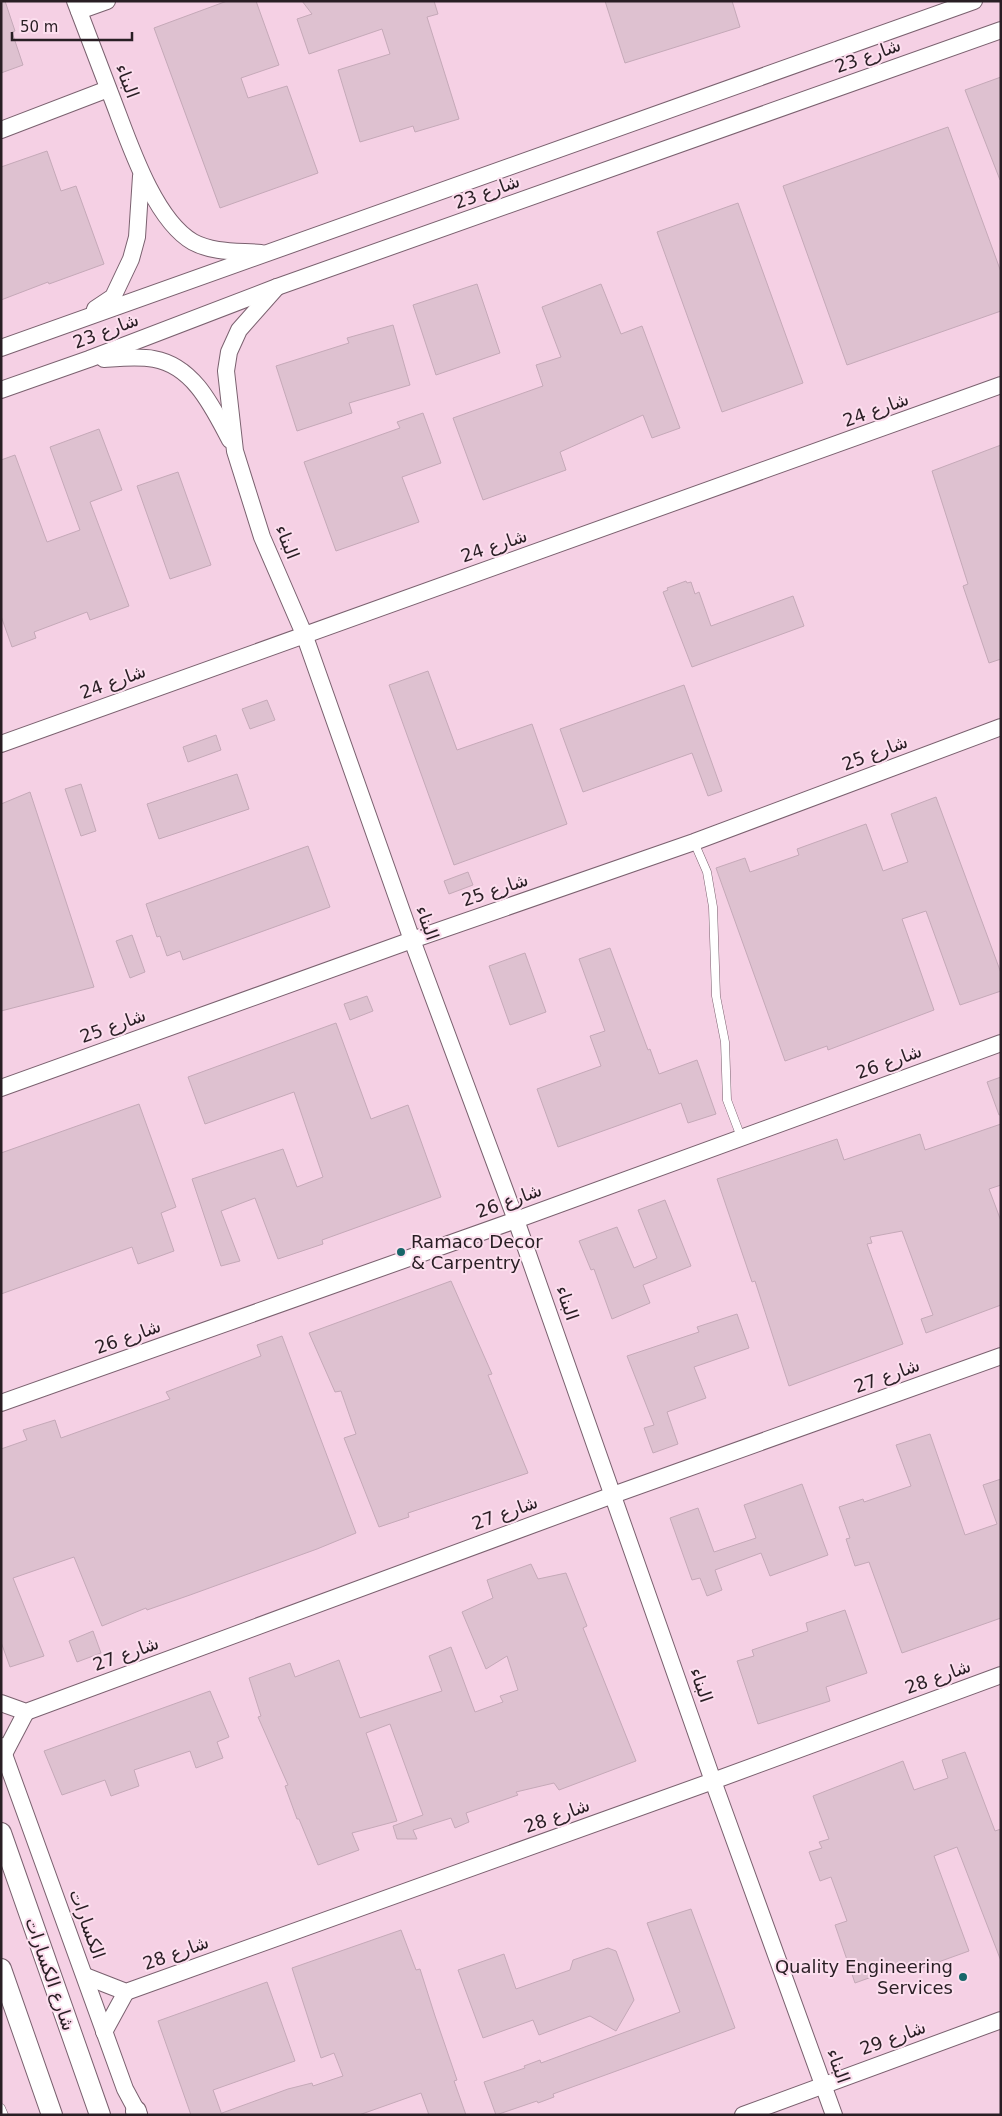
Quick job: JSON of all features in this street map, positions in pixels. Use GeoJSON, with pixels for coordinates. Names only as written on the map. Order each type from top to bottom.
{"type":"FeatureCollection","features":[{"type":"Feature","properties":{"kind":"street"},"geometry":{"type":"LineString","coordinates":[[77,6],[107,1]]}},
{"type":"Feature","properties":{"kind":"street","name":"شارع 23"},"geometry":{"type":"LineString","coordinates":[[1,348],[974,1]]}},
{"type":"Feature","properties":{"kind":"street","name":"البناء"},"geometry":{"type":"LineString","coordinates":[[77,6],[142,176],[169,219],[193,242],[216,250],[267,253]]}},
{"type":"Feature","properties":{"kind":"street","name":"شارع 23"},"geometry":{"type":"LineString","coordinates":[[1,390],[89,359],[277,287],[996,34]]}},
{"type":"Feature","properties":{"kind":"street"},"geometry":{"type":"LineString","coordinates":[[1,130],[108,89]]}},
{"type":"Feature","properties":{"kind":"street","name":"البناء"},"geometry":{"type":"LineString","coordinates":[[75,322],[113,298],[124,277],[132,259],[137,237],[142,176]]}},
{"type":"Feature","properties":{"kind":"street","name":"البناء"},"geometry":{"type":"LineString","coordinates":[[235,451],[226,371],[229,352],[239,330],[277,287]]}},
{"type":"Feature","properties":{"kind":"street","name":"البناء"},"geometry":{"type":"LineString","coordinates":[[89,359],[155,359],[184,371],[211,404],[235,451],[262,538],[304,634],[412,940],[516,1220],[713,1781],[834,2115]]}},
{"type":"Feature","properties":{"kind":"street","name":"شارع 24"},"geometry":{"type":"LineString","coordinates":[[1,744],[1001,386]]}},
{"type":"Feature","properties":{"kind":"street","name":"شارع 25"},"geometry":{"type":"LineString","coordinates":[[1,1088],[412,940],[694,842],[1001,727]]}},
{"type":"Feature","properties":{"kind":"street","name":"شارع 26"},"geometry":{"type":"LineString","coordinates":[[1,1403],[516,1220],[1001,1043]]}},
{"type":"Feature","properties":{"kind":"street","name":"شارع 27"},"geometry":{"type":"LineString","coordinates":[[26,1712],[613,1495],[1001,1356]]}},
{"type":"Feature","properties":{"kind":"street","name":"شارع 28"},"geometry":{"type":"LineString","coordinates":[[126,1992],[713,1781],[1001,1675]]}},
{"type":"Feature","properties":{"kind":"street"},"geometry":{"type":"LineString","coordinates":[[1,1702],[26,1712],[3,1750]]}},
{"type":"Feature","properties":{"kind":"street","name":"الكسارات"},"geometry":{"type":"LineString","coordinates":[[3,1750],[104,2032],[125,2089],[137,2114]]}},
{"type":"Feature","properties":{"kind":"street","name":"شارع الكسارات"},"geometry":{"type":"LineString","coordinates":[[1,1833],[100,2115]]}},
{"type":"Feature","properties":{"kind":"street"},"geometry":{"type":"LineString","coordinates":[[1,1969],[52,2115]]}},
{"type":"Feature","properties":{"kind":"street"},"geometry":{"type":"LineString","coordinates":[[85,1976],[126,1992],[104,2032]]}},
{"type":"Feature","properties":{"kind":"street","name":"شارع 29"},"geometry":{"type":"LineString","coordinates":[[743,2115],[1001,2020]]}},
{"type":"Feature","properties":{"kind":"lane"},"geometry":{"type":"LineString","coordinates":[[694,842],[707,872],[713,907],[716,996],[725,1042],[728,1100],[741,1137]]}},
{"type":"Feature","properties":{"kind":"lane"},"geometry":{"type":"LineString","coordinates":[[1,2108],[4,2115]]}},
{"type":"Feature","properties":{"kind":"shaded area"},"geometry":{"type":"Polygon","coordinates":[[[1,1],[1001,1],[1001,2115],[1,2115],[1,1]]]}},
{"type":"Feature","properties":{"kind":"building"},"geometry":{"type":"Polygon","coordinates":[[[1,1],[5,1],[15,31],[12,32],[23,65],[1,73],[1,1]]]}},
{"type":"Feature","properties":{"kind":"building"},"geometry":{"type":"Polygon","coordinates":[[[227,1],[256,1],[279,65],[241,78],[248,98],[287,86],[318,173],[220,208],[154,28],[227,1]]]}},
{"type":"Feature","properties":{"kind":"building"},"geometry":{"type":"Polygon","coordinates":[[[302,1],[434,1],[438,14],[427,17],[459,119],[415,132],[413,126],[360,142],[338,70],[390,54],[382,29],[309,54],[297,19],[312,14],[302,1]]]}},
{"type":"Feature","properties":{"kind":"building"},"geometry":{"type":"Polygon","coordinates":[[[605,1],[732,1],[740,27],[625,63],[605,1]]]}},
{"type":"Feature","properties":{"kind":"building"},"geometry":{"type":"Polygon","coordinates":[[[1001,77],[1001,180],[1000,180],[965,90],[1001,77]]]}},
{"type":"Feature","properties":{"kind":"building"},"geometry":{"type":"Polygon","coordinates":[[[948,127],[1001,272],[1001,311],[847,365],[783,186],[948,127]]]}},
{"type":"Feature","properties":{"kind":"building"},"geometry":{"type":"Polygon","coordinates":[[[47,151],[61,191],[76,186],[104,264],[1,300],[1,167],[47,151]]]}},
{"type":"Feature","properties":{"kind":"building"},"geometry":{"type":"Polygon","coordinates":[[[738,203],[803,383],[722,412],[657,232],[738,203]]]}},
{"type":"Feature","properties":{"kind":"building"},"geometry":{"type":"Polygon","coordinates":[[[477,284],[500,353],[436,375],[413,305],[477,284]]]}},
{"type":"Feature","properties":{"kind":"building"},"geometry":{"type":"Polygon","coordinates":[[[601,284],[621,334],[642,326],[680,428],[652,438],[643,415],[560,452],[566,470],[483,500],[453,418],[543,386],[536,365],[561,357],[542,307],[601,284]]]}},
{"type":"Feature","properties":{"kind":"building"},"geometry":{"type":"Polygon","coordinates":[[[393,325],[410,385],[349,403],[352,413],[297,431],[276,366],[349,343],[347,338],[393,325]]]}},
{"type":"Feature","properties":{"kind":"building"},"geometry":{"type":"Polygon","coordinates":[[[423,413],[441,463],[402,477],[419,522],[336,551],[304,462],[400,428],[397,422],[423,413]]]}},
{"type":"Feature","properties":{"kind":"building"},"geometry":{"type":"Polygon","coordinates":[[[99,429],[122,490],[90,502],[129,606],[90,620],[87,612],[34,632],[36,638],[12,647],[1,616],[1,460],[15,455],[47,542],[80,530],[50,447],[99,429]]]}},
{"type":"Feature","properties":{"kind":"building"},"geometry":{"type":"Polygon","coordinates":[[[1001,445],[1001,659],[989,663],[963,586],[968,584],[932,471],[1001,445]]]}},
{"type":"Feature","properties":{"kind":"building"},"geometry":{"type":"Polygon","coordinates":[[[178,472],[211,565],[170,579],[137,486],[178,472]]]}},
{"type":"Feature","properties":{"kind":"building"},"geometry":{"type":"Polygon","coordinates":[[[686,581],[687,583],[691,582],[695,594],[699,592],[711,626],[793,596],[804,626],[692,667],[663,592],[668,590],[667,588],[686,581]]]}},
{"type":"Feature","properties":{"kind":"building"},"geometry":{"type":"Polygon","coordinates":[[[428,671],[457,750],[532,724],[567,824],[454,865],[389,685],[428,671]]]}},
{"type":"Feature","properties":{"kind":"building"},"geometry":{"type":"Polygon","coordinates":[[[684,685],[722,791],[708,796],[692,753],[583,792],[560,729],[684,685]]]}},
{"type":"Feature","properties":{"kind":"building"},"geometry":{"type":"Polygon","coordinates":[[[267,700],[275,720],[250,729],[242,709],[267,700]]]}},
{"type":"Feature","properties":{"kind":"building"},"geometry":{"type":"Polygon","coordinates":[[[216,735],[221,750],[188,762],[183,747],[216,735]]]}},
{"type":"Feature","properties":{"kind":"building"},"geometry":{"type":"Polygon","coordinates":[[[237,774],[249,809],[159,839],[147,804],[237,774]]]}},
{"type":"Feature","properties":{"kind":"building"},"geometry":{"type":"Polygon","coordinates":[[[81,784],[96,831],[81,836],[65,789],[81,784]]]}},
{"type":"Feature","properties":{"kind":"building"},"geometry":{"type":"Polygon","coordinates":[[[30,792],[94,987],[1,1011],[1,804],[30,792]]]}},
{"type":"Feature","properties":{"kind":"building"},"geometry":{"type":"Polygon","coordinates":[[[936,797],[1001,973],[1001,991],[960,1005],[926,911],[902,919],[934,1010],[828,1050],[827,1046],[785,1061],[716,868],[745,858],[750,872],[799,855],[797,849],[866,824],[883,871],[908,862],[891,814],[936,797]]]}},
{"type":"Feature","properties":{"kind":"building"},"geometry":{"type":"Polygon","coordinates":[[[308,846],[330,907],[183,960],[180,951],[167,956],[160,936],[157,937],[146,904],[308,846]]]}},
{"type":"Feature","properties":{"kind":"building"},"geometry":{"type":"Polygon","coordinates":[[[468,872],[473,885],[449,894],[444,881],[468,872]]]}},
{"type":"Feature","properties":{"kind":"building"},"geometry":{"type":"Polygon","coordinates":[[[132,935],[145,972],[130,978],[116,941],[132,935]]]}},
{"type":"Feature","properties":{"kind":"building"},"geometry":{"type":"Polygon","coordinates":[[[610,948],[648,1050],[650,1049],[659,1074],[697,1060],[716,1114],[688,1123],[681,1103],[558,1147],[537,1089],[601,1066],[590,1036],[605,1031],[579,959],[610,948]]]}},
{"type":"Feature","properties":{"kind":"building"},"geometry":{"type":"Polygon","coordinates":[[[525,953],[546,1012],[510,1025],[489,966],[525,953]]]}},
{"type":"Feature","properties":{"kind":"building"},"geometry":{"type":"Polygon","coordinates":[[[367,996],[373,1011],[350,1020],[344,1004],[367,996]]]}},
{"type":"Feature","properties":{"kind":"building"},"geometry":{"type":"Polygon","coordinates":[[[336,1023],[371,1119],[408,1105],[441,1197],[322,1240],[323,1244],[278,1259],[255,1198],[221,1211],[240,1261],[221,1266],[192,1179],[283,1149],[297,1187],[323,1177],[294,1092],[205,1124],[188,1077],[336,1023]]]}},
{"type":"Feature","properties":{"kind":"building"},"geometry":{"type":"Polygon","coordinates":[[[1001,1077],[1001,1115],[999,1115],[987,1082],[1001,1077]]]}},
{"type":"Feature","properties":{"kind":"building"},"geometry":{"type":"Polygon","coordinates":[[[139,1104],[176,1207],[161,1213],[174,1251],[138,1264],[132,1247],[1,1294],[1,1153],[139,1104]]]}},
{"type":"Feature","properties":{"kind":"building"},"geometry":{"type":"Polygon","coordinates":[[[1001,1124],[1001,1185],[989,1189],[1001,1221],[1001,1305],[926,1333],[921,1319],[933,1315],[902,1231],[870,1237],[872,1243],[867,1244],[903,1344],[789,1386],[755,1281],[752,1282],[717,1179],[837,1139],[844,1160],[920,1134],[925,1150],[1001,1124]]]}},
{"type":"Feature","properties":{"kind":"building"},"geometry":{"type":"Polygon","coordinates":[[[665,1200],[691,1266],[643,1285],[650,1303],[612,1319],[594,1269],[591,1270],[579,1241],[617,1227],[634,1268],[657,1258],[638,1210],[665,1200]]]}},
{"type":"Feature","properties":{"kind":"building"},"geometry":{"type":"Polygon","coordinates":[[[451,1281],[492,1374],[488,1375],[528,1473],[408,1513],[409,1517],[379,1527],[344,1438],[356,1434],[341,1391],[335,1392],[309,1333],[451,1281]]]}},
{"type":"Feature","properties":{"kind":"building"},"geometry":{"type":"Polygon","coordinates":[[[737,1314],[749,1348],[694,1367],[706,1398],[667,1412],[678,1444],[653,1453],[644,1428],[654,1425],[627,1356],[699,1332],[697,1327],[737,1314]]]}},
{"type":"Feature","properties":{"kind":"building"},"geometry":{"type":"Polygon","coordinates":[[[282,1336],[356,1533],[190,1595],[147,1610],[146,1608],[102,1626],[74,1557],[13,1578],[44,1656],[10,1667],[1,1642],[1,1449],[27,1440],[23,1430],[55,1420],[61,1438],[170,1399],[166,1392],[261,1356],[257,1345],[282,1336]]]}},
{"type":"Feature","properties":{"kind":"building"},"geometry":{"type":"Polygon","coordinates":[[[930,1434],[965,1535],[997,1524],[983,1485],[1001,1479],[1001,1618],[902,1653],[869,1562],[855,1566],[846,1539],[850,1538],[839,1507],[863,1499],[864,1502],[911,1486],[896,1445],[930,1434]]]}},
{"type":"Feature","properties":{"kind":"building"},"geometry":{"type":"Polygon","coordinates":[[[802,1484],[828,1555],[770,1576],[761,1553],[715,1570],[722,1590],[707,1596],[700,1578],[692,1580],[670,1518],[698,1508],[714,1552],[756,1538],[744,1505],[802,1484]]]}},
{"type":"Feature","properties":{"kind":"building"},"geometry":{"type":"Polygon","coordinates":[[[531,1564],[538,1579],[566,1573],[587,1626],[583,1628],[636,1761],[559,1790],[554,1783],[516,1792],[518,1795],[466,1813],[469,1822],[455,1828],[451,1818],[413,1830],[417,1839],[397,1839],[393,1826],[423,1815],[390,1724],[366,1733],[397,1821],[352,1833],[359,1850],[318,1865],[299,1819],[297,1819],[285,1786],[288,1785],[258,1717],[261,1716],[249,1678],[290,1663],[295,1677],[339,1660],[360,1718],[442,1691],[429,1656],[451,1647],[475,1712],[503,1702],[500,1696],[518,1690],[507,1656],[486,1669],[462,1612],[493,1598],[487,1580],[531,1564]]]}},
{"type":"Feature","properties":{"kind":"building"},"geometry":{"type":"Polygon","coordinates":[[[845,1610],[867,1673],[826,1687],[830,1701],[758,1724],[737,1661],[754,1656],[752,1650],[808,1631],[806,1623],[845,1610]]]}},
{"type":"Feature","properties":{"kind":"building"},"geometry":{"type":"Polygon","coordinates":[[[93,1631],[101,1653],[77,1662],[69,1641],[93,1631]]]}},
{"type":"Feature","properties":{"kind":"building"},"geometry":{"type":"Polygon","coordinates":[[[210,1691],[229,1737],[217,1742],[223,1758],[196,1768],[190,1751],[134,1770],[139,1786],[111,1796],[105,1780],[62,1795],[44,1751],[210,1691]]]}},
{"type":"Feature","properties":{"kind":"building"},"geometry":{"type":"Polygon","coordinates":[[[965,1752],[995,1831],[1001,1829],[1001,1961],[957,1847],[934,1856],[969,1951],[916,1970],[913,1962],[855,1983],[835,1925],[847,1921],[831,1877],[820,1881],[809,1852],[822,1848],[819,1842],[829,1839],[813,1796],[903,1761],[914,1790],[948,1778],[942,1760],[965,1752]]]}},
{"type":"Feature","properties":{"kind":"building"},"geometry":{"type":"Polygon","coordinates":[[[691,1909],[735,2028],[553,2094],[554,2097],[538,2103],[537,2101],[496,2115],[484,2082],[525,2068],[524,2066],[540,2060],[541,2063],[680,2012],[647,1923],[691,1909]]]}},
{"type":"Feature","properties":{"kind":"building"},"geometry":{"type":"Polygon","coordinates":[[[401,1930],[416,1970],[420,1969],[457,2080],[454,2081],[466,2115],[429,2115],[421,2093],[359,2115],[222,2115],[222,2113],[288,2089],[312,2083],[313,2086],[343,2076],[334,2053],[321,2058],[292,1968],[401,1930]]]}},
{"type":"Feature","properties":{"kind":"building"},"geometry":{"type":"Polygon","coordinates":[[[608,1948],[616,1951],[634,2000],[616,2031],[590,2016],[539,2035],[533,2020],[483,2038],[458,1970],[504,1954],[516,1989],[570,1970],[573,1960],[608,1948]]]}},
{"type":"Feature","properties":{"kind":"building"},"geometry":{"type":"Polygon","coordinates":[[[267,1982],[295,2061],[213,2090],[222,2115],[191,2115],[158,2021],[267,1982]]]}},
{"type":"Feature","properties":{"kind":"place","name":"Ramaco Decor & Carpentry"},"geometry":{"type":"Point","coordinates":[401,1252]}},
{"type":"Feature","properties":{"kind":"place","name":"Quality Engineering Services"},"geometry":{"type":"Point","coordinates":[963,1977]}}]}
